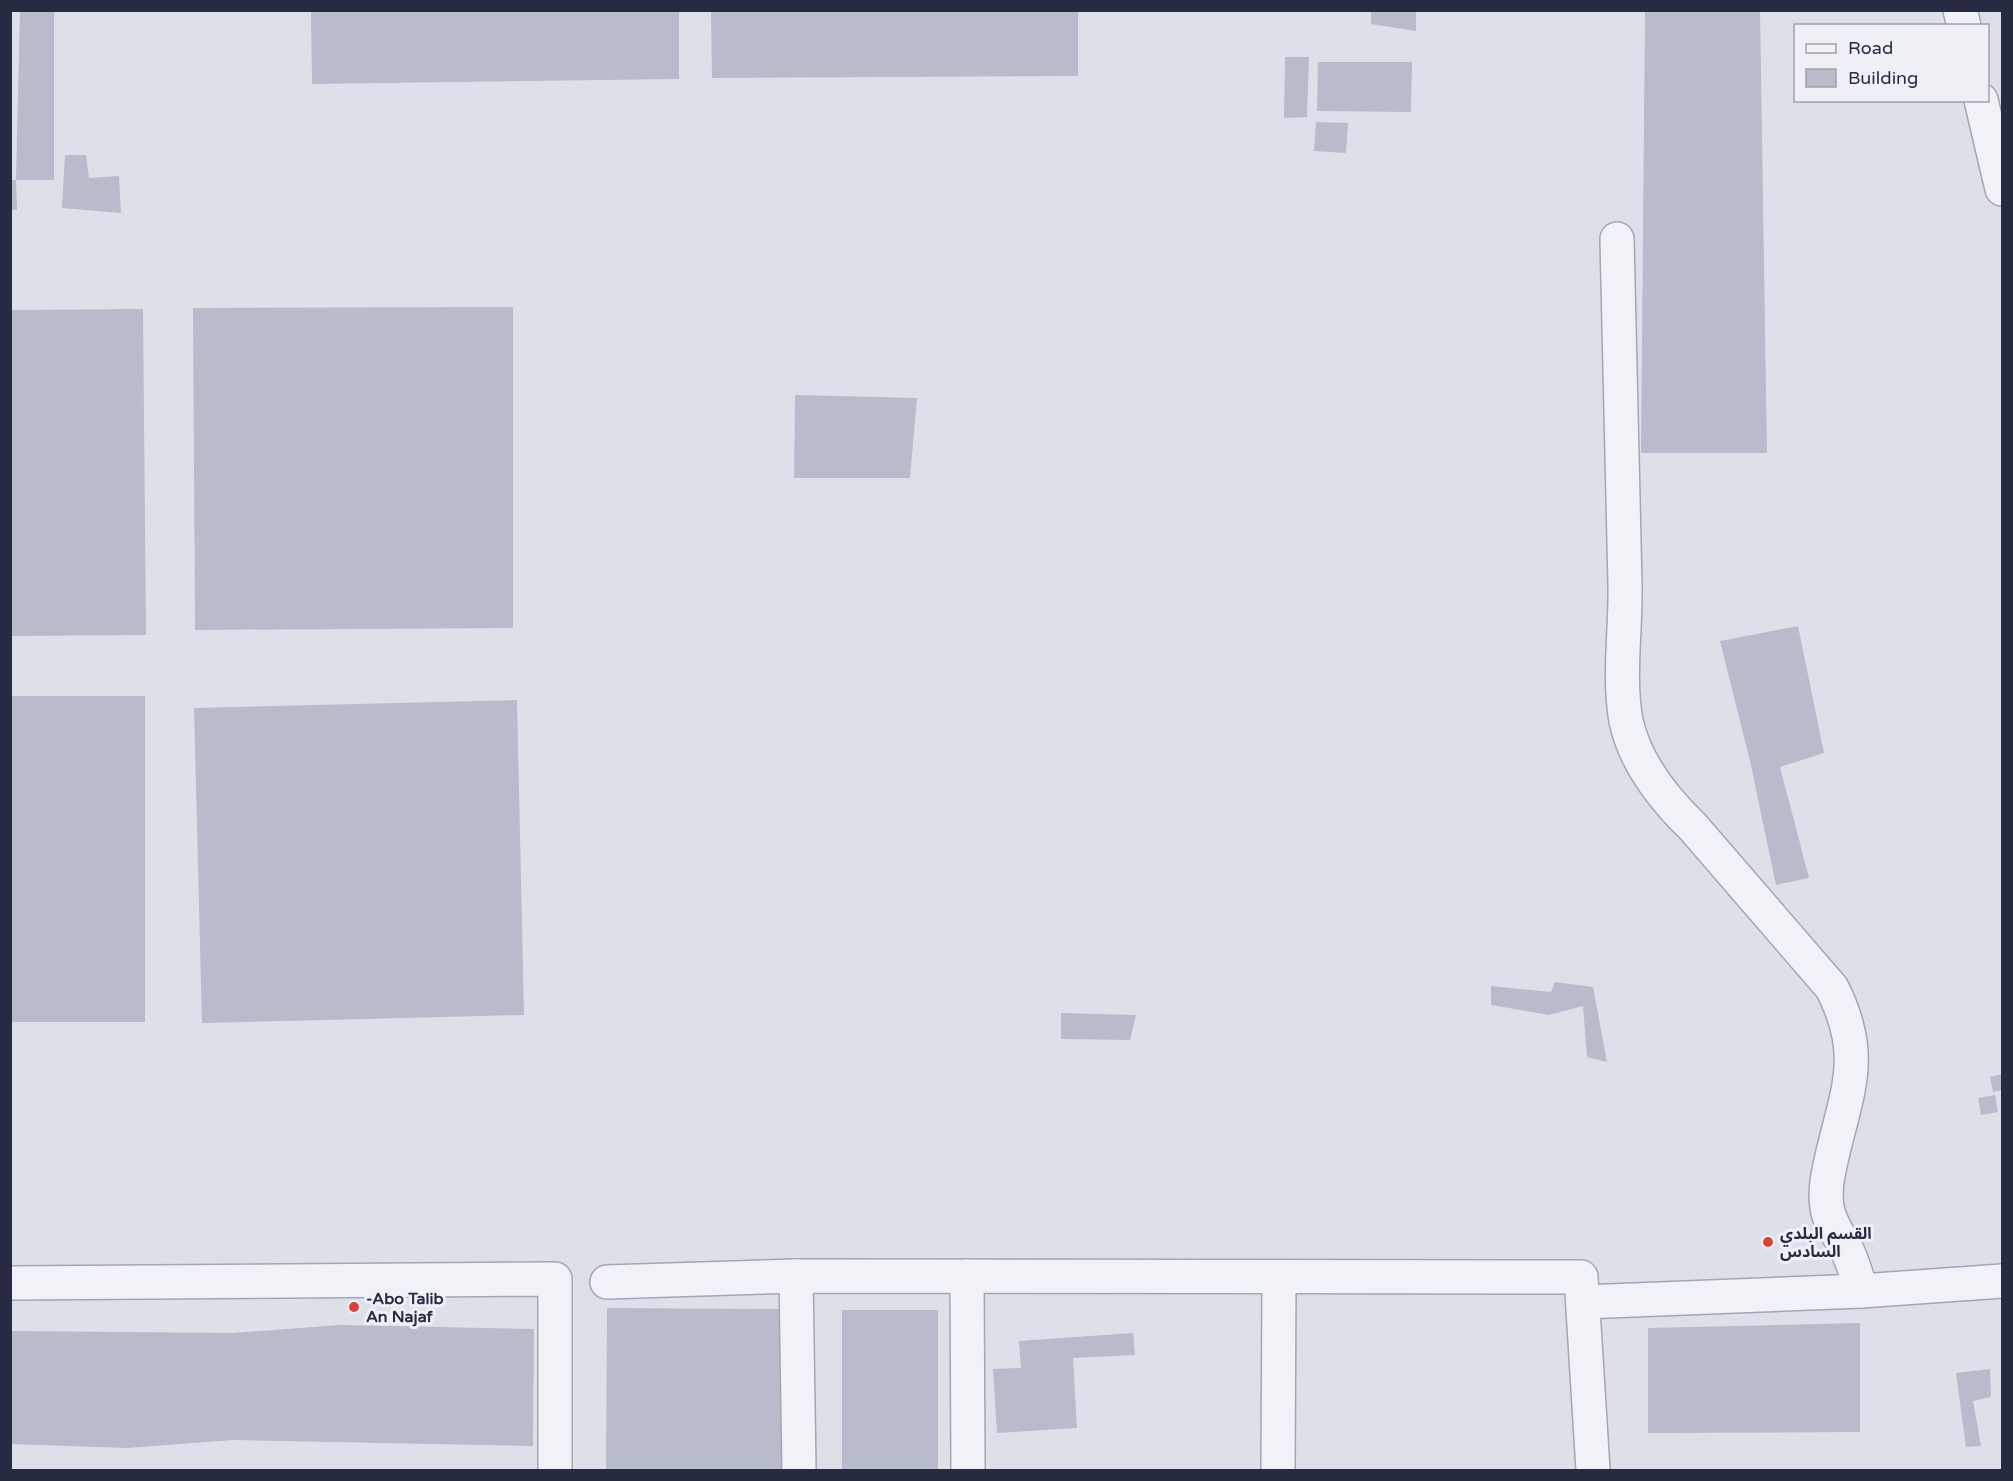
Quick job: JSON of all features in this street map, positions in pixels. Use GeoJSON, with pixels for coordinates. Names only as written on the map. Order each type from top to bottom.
{"type":"FeatureCollection","features":[{"type":"Feature","properties":{"kind":"street"},"geometry":{"type":"LineString","coordinates":[[1981,102],[2002,189]]}},
{"type":"Feature","properties":{"kind":"street"},"geometry":{"type":"LineString","coordinates":[[1617,239],[1626,594],[1623,692],[1627,722],[1637,752],[1652,779],[1670,804],[1693,827],[1832,988],[1842,1008],[1850,1030],[1851,1076],[1826,1185],[1827,1207],[1833,1228],[1855,1267],[1861,1291]]}},
{"type":"Feature","properties":{"kind":"street"},"geometry":{"type":"LineString","coordinates":[[796,1276],[799,1470]]}},
{"type":"Feature","properties":{"kind":"street"},"geometry":{"type":"LineString","coordinates":[[607,1282],[796,1276],[1581,1277],[1593,1470]]}},
{"type":"Feature","properties":{"kind":"street"},"geometry":{"type":"LineString","coordinates":[[967,1276],[968,1470]]}},
{"type":"Feature","properties":{"kind":"street"},"geometry":{"type":"LineString","coordinates":[[1278,1470],[1279,1277]]}},
{"type":"Feature","properties":{"kind":"street"},"geometry":{"type":"LineString","coordinates":[[10,1283],[555,1279],[555,1470]]}},
{"type":"Feature","properties":{"kind":"street"},"geometry":{"type":"LineString","coordinates":[[1582,1302],[1861,1291],[2002,1281]]}},
{"type":"Feature","properties":{"kind":"building"},"geometry":{"type":"Polygon","coordinates":[[[20,10],[54,10],[54,180],[16,180],[20,10]]]}},
{"type":"Feature","properties":{"kind":"building"},"geometry":{"type":"Polygon","coordinates":[[[311,10],[679,10],[679,79],[312,84],[311,10]]]}},
{"type":"Feature","properties":{"kind":"building"},"geometry":{"type":"Polygon","coordinates":[[[711,10],[1078,10],[1078,76],[712,78],[711,10]]]}},
{"type":"Feature","properties":{"kind":"building"},"geometry":{"type":"Polygon","coordinates":[[[1371,10],[1416,10],[1416,31],[1371,24],[1371,10]]]}},
{"type":"Feature","properties":{"kind":"building"},"geometry":{"type":"Polygon","coordinates":[[[1645,10],[1760,10],[1767,453],[1641,453],[1645,10]]]}},
{"type":"Feature","properties":{"kind":"building"},"geometry":{"type":"Polygon","coordinates":[[[1285,57],[1309,57],[1307,117],[1284,118],[1285,57]]]}},
{"type":"Feature","properties":{"kind":"building"},"geometry":{"type":"Polygon","coordinates":[[[1318,62],[1412,62],[1411,112],[1317,111],[1318,62]]]}},
{"type":"Feature","properties":{"kind":"building"},"geometry":{"type":"Polygon","coordinates":[[[1316,122],[1348,123],[1346,153],[1314,151],[1316,122]]]}},
{"type":"Feature","properties":{"kind":"building"},"geometry":{"type":"Polygon","coordinates":[[[65,155],[86,155],[89,178],[119,176],[121,213],[62,208],[65,155]]]}},
{"type":"Feature","properties":{"kind":"building"},"geometry":{"type":"Polygon","coordinates":[[[10,180],[16,180],[17,210],[10,210],[10,180]]]}},
{"type":"Feature","properties":{"kind":"building"},"geometry":{"type":"Polygon","coordinates":[[[513,307],[513,628],[195,630],[193,308],[513,307]]]}},
{"type":"Feature","properties":{"kind":"building"},"geometry":{"type":"Polygon","coordinates":[[[143,309],[146,635],[10,636],[10,310],[143,309]]]}},
{"type":"Feature","properties":{"kind":"building"},"geometry":{"type":"Polygon","coordinates":[[[795,395],[917,398],[910,478],[794,478],[795,395]]]}},
{"type":"Feature","properties":{"kind":"building"},"geometry":{"type":"Polygon","coordinates":[[[1798,626],[1824,753],[1780,767],[1809,878],[1776,885],[1750,761],[1720,641],[1798,626]]]}},
{"type":"Feature","properties":{"kind":"building"},"geometry":{"type":"Polygon","coordinates":[[[10,696],[145,696],[145,1022],[10,1022],[10,696]]]}},
{"type":"Feature","properties":{"kind":"building"},"geometry":{"type":"Polygon","coordinates":[[[517,700],[524,1015],[202,1023],[194,708],[517,700]]]}},
{"type":"Feature","properties":{"kind":"building"},"geometry":{"type":"Polygon","coordinates":[[[1555,982],[1593,987],[1607,1062],[1587,1057],[1583,1006],[1549,1015],[1491,1005],[1491,986],[1551,992],[1555,982]]]}},
{"type":"Feature","properties":{"kind":"building"},"geometry":{"type":"Polygon","coordinates":[[[1061,1013],[1136,1015],[1130,1040],[1061,1039],[1061,1013]]]}},
{"type":"Feature","properties":{"kind":"building"},"geometry":{"type":"Polygon","coordinates":[[[2002,1074],[2002,1090],[1993,1092],[1990,1077],[2002,1074]]]}},
{"type":"Feature","properties":{"kind":"building"},"geometry":{"type":"Polygon","coordinates":[[[1995,1095],[1998,1112],[1981,1115],[1978,1098],[1995,1095]]]}},
{"type":"Feature","properties":{"kind":"building"},"geometry":{"type":"Polygon","coordinates":[[[607,1308],[784,1309],[783,1470],[606,1470],[607,1308]]]}},
{"type":"Feature","properties":{"kind":"building"},"geometry":{"type":"Polygon","coordinates":[[[842,1310],[938,1310],[938,1470],[842,1470],[842,1310]]]}},
{"type":"Feature","properties":{"kind":"building"},"geometry":{"type":"Polygon","coordinates":[[[1860,1323],[1860,1432],[1648,1433],[1648,1328],[1860,1323]]]}},
{"type":"Feature","properties":{"kind":"building"},"geometry":{"type":"Polygon","coordinates":[[[339,1325],[534,1329],[533,1446],[233,1440],[127,1448],[10,1444],[10,1331],[233,1333],[339,1325]]]}},
{"type":"Feature","properties":{"kind":"building"},"geometry":{"type":"Polygon","coordinates":[[[1133,1333],[1135,1355],[1073,1358],[1077,1428],[997,1433],[993,1369],[1021,1368],[1019,1341],[1133,1333]]]}},
{"type":"Feature","properties":{"kind":"building"},"geometry":{"type":"Polygon","coordinates":[[[1990,1369],[1991,1397],[1973,1401],[1981,1446],[1966,1447],[1956,1373],[1990,1369]]]}},
{"type":"Feature","properties":{"kind":"place","name":"القسم البلدي السادس"},"geometry":{"type":"Point","coordinates":[1768,1242]}},
{"type":"Feature","properties":{"kind":"place","name":"-Abo Talib An Najaf"},"geometry":{"type":"Point","coordinates":[354,1307]}}]}
